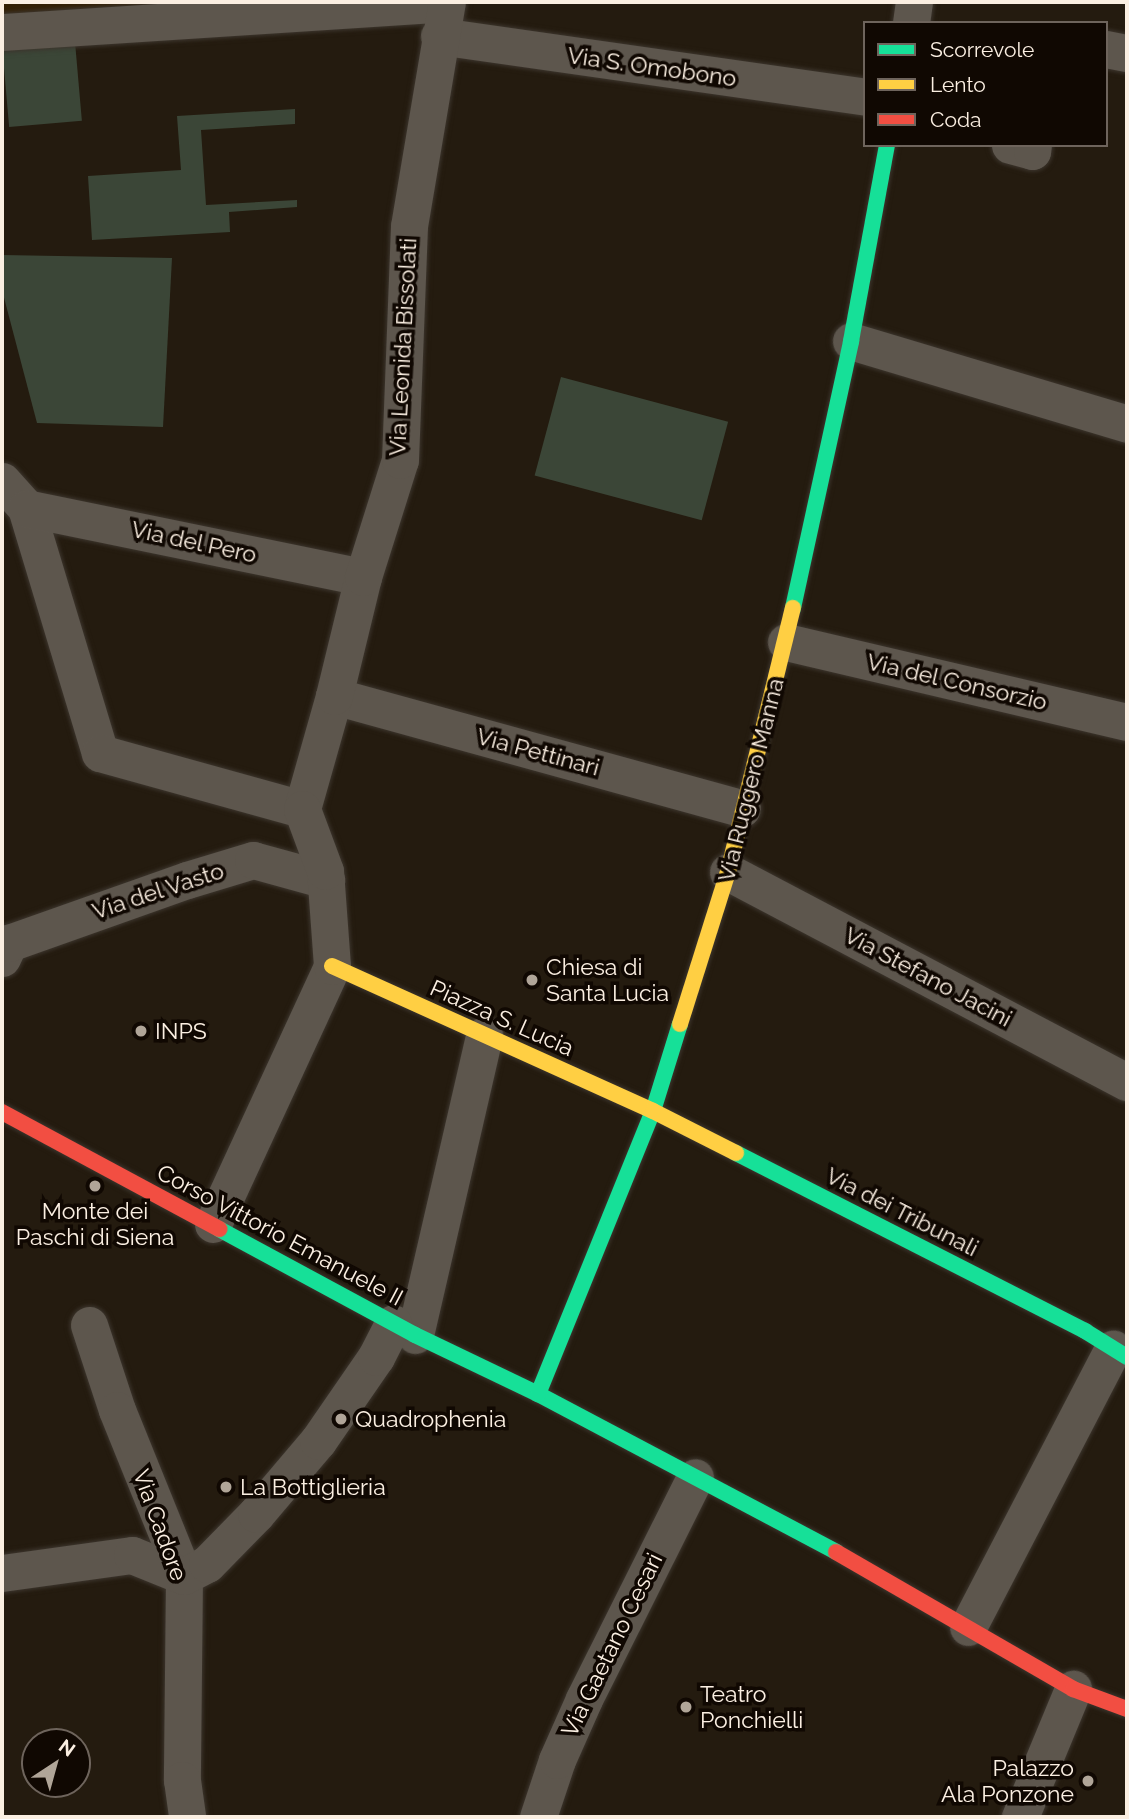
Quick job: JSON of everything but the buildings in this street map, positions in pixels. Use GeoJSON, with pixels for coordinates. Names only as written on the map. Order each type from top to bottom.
{"type":"FeatureCollection","features":[{"type":"Feature","properties":{"kind":"street","name":"Via S. Omobono"},"geometry":{"type":"LineString","coordinates":[[2,32],[444,14],[863,97]]}},
{"type":"Feature","properties":{"kind":"street","name":"Via Leonida Bissolati"},"geometry":{"type":"LineString","coordinates":[[302,809],[334,696],[363,577],[400,460],[409,226],[444,14]]}},
{"type":"Feature","properties":{"kind":"street"},"geometry":{"type":"LineString","coordinates":[[1108,49],[1127,53]]}},
{"type":"Feature","properties":{"kind":"street","name":"Via Ruggero Manna"},"geometry":{"type":"LineString","coordinates":[[538,1394],[653,1111],[728,872],[786,642],[851,341],[887,147]]}},
{"type":"Feature","properties":{"kind":"street"},"geometry":{"type":"LineString","coordinates":[[1017,147],[1032,151],[1033,147]]}},
{"type":"Feature","properties":{"kind":"street"},"geometry":{"type":"LineString","coordinates":[[851,341],[1127,424]]}},
{"type":"Feature","properties":{"kind":"street"},"geometry":{"type":"LineString","coordinates":[[2,481],[26,508],[100,753],[302,809],[326,880],[332,967],[213,1224]]}},
{"type":"Feature","properties":{"kind":"street","name":"Via del Pero"},"geometry":{"type":"LineString","coordinates":[[26,508],[363,577]]}},
{"type":"Feature","properties":{"kind":"street","name":"Via del Consorzio"},"geometry":{"type":"LineString","coordinates":[[786,642],[1127,722]]}},
{"type":"Feature","properties":{"kind":"street","name":"Via Pettinari"},"geometry":{"type":"LineString","coordinates":[[334,696],[742,808]]}},
{"type":"Feature","properties":{"kind":"street","name":"Via del Vasto"},"geometry":{"type":"LineString","coordinates":[[2,958],[9,943],[174,884],[253,860],[326,880]]}},
{"type":"Feature","properties":{"kind":"street","name":"Via Stefano Jacini"},"geometry":{"type":"LineString","coordinates":[[728,872],[1127,1082]]}},
{"type":"Feature","properties":{"kind":"street","name":"Piazza S. Lucia"},"geometry":{"type":"LineString","coordinates":[[332,967],[653,1111]]}},
{"type":"Feature","properties":{"kind":"street"},"geometry":{"type":"LineString","coordinates":[[2,1573],[132,1555],[184,1576],[207,1564],[256,1514],[318,1441],[376,1357],[404,1329],[484,1035]]}},
{"type":"Feature","properties":{"kind":"street","name":"Via dei Tribunali"},"geometry":{"type":"LineString","coordinates":[[653,1111],[1120,1352]]}},
{"type":"Feature","properties":{"kind":"street","name":"Corso Vittorio Emanuele II"},"geometry":{"type":"LineString","coordinates":[[2,1112],[404,1329],[538,1394],[873,1571],[1073,1689],[1127,1709]]}},
{"type":"Feature","properties":{"kind":"street","name":"Via Cadore"},"geometry":{"type":"LineString","coordinates":[[89,1325],[117,1410],[184,1576],[182,1780],[187,1817]]}},
{"type":"Feature","properties":{"kind":"street"},"geometry":{"type":"LineString","coordinates":[[968,1627],[1120,1352]]}},
{"type":"Feature","properties":{"kind":"street","name":"Via Gaetano Cesari"},"geometry":{"type":"LineString","coordinates":[[538,1817],[557,1760],[584,1699],[695,1477]]}},
{"type":"Feature","properties":{"kind":"street"},"geometry":{"type":"LineString","coordinates":[[1020,1817],[1073,1689]]}},
{"type":"Feature","properties":{"kind":"shaded area"},"geometry":{"type":"Polygon","coordinates":[[[2,2],[211,2],[2,21],[2,2]]]}},
{"type":"Feature","properties":{"kind":"green space"},"geometry":{"type":"Polygon","coordinates":[[[75,42],[82,121],[9,127],[2,48],[75,42]]]}},
{"type":"Feature","properties":{"kind":"green space"},"geometry":{"type":"Polygon","coordinates":[[[295,109],[295,124],[201,130],[206,205],[297,200],[297,207],[229,212],[230,232],[92,240],[88,176],[181,170],[177,116],[295,109]]]}},
{"type":"Feature","properties":{"kind":"green space"},"geometry":{"type":"Polygon","coordinates":[[[2,255],[172,258],[163,427],[37,423],[2,290],[2,255]]]}},
{"type":"Feature","properties":{"kind":"green space"},"geometry":{"type":"Polygon","coordinates":[[[561,377],[728,422],[702,520],[535,476],[561,377]]]}},
{"type":"Feature","properties":{"kind":"traffic: fast"},"geometry":{"type":"LineString","coordinates":[[793,608],[851,341],[887,147]]}},
{"type":"Feature","properties":{"kind":"traffic: fast"},"geometry":{"type":"LineString","coordinates":[[538,1394],[653,1111],[680,1024]]}},
{"type":"Feature","properties":{"kind":"traffic: fast"},"geometry":{"type":"LineString","coordinates":[[736,1153],[1085,1331],[1127,1357]]}},
{"type":"Feature","properties":{"kind":"traffic: fast"},"geometry":{"type":"LineString","coordinates":[[219,1229],[415,1335],[538,1394],[836,1552]]}},
{"type":"Feature","properties":{"kind":"traffic: slow"},"geometry":{"type":"LineString","coordinates":[[680,1024],[728,872],[793,608]]}},
{"type":"Feature","properties":{"kind":"traffic: slow"},"geometry":{"type":"LineString","coordinates":[[332,966],[653,1111],[736,1153]]}},
{"type":"Feature","properties":{"kind":"traffic: jam"},"geometry":{"type":"LineString","coordinates":[[2,1112],[219,1229]]}},
{"type":"Feature","properties":{"kind":"traffic: jam"},"geometry":{"type":"LineString","coordinates":[[836,1552],[1073,1689],[1127,1709]]}},
{"type":"Feature","properties":{"kind":"place","name":"Chiesa di Santa Lucia"},"geometry":{"type":"Point","coordinates":[532,980]}},
{"type":"Feature","properties":{"kind":"place","name":"INPS"},"geometry":{"type":"Point","coordinates":[141,1031]}},
{"type":"Feature","properties":{"kind":"place","name":"Monte dei Paschi di Siena"},"geometry":{"type":"Point","coordinates":[95,1186]}},
{"type":"Feature","properties":{"kind":"place","name":"Quadrophenia"},"geometry":{"type":"Point","coordinates":[341,1419]}},
{"type":"Feature","properties":{"kind":"place","name":"La Bottiglieria"},"geometry":{"type":"Point","coordinates":[226,1487]}},
{"type":"Feature","properties":{"kind":"place","name":"Teatro Ponchielli"},"geometry":{"type":"Point","coordinates":[686,1707]}},
{"type":"Feature","properties":{"kind":"place","name":"Palazzo Ala Ponzone"},"geometry":{"type":"Point","coordinates":[1088,1781]}}]}
